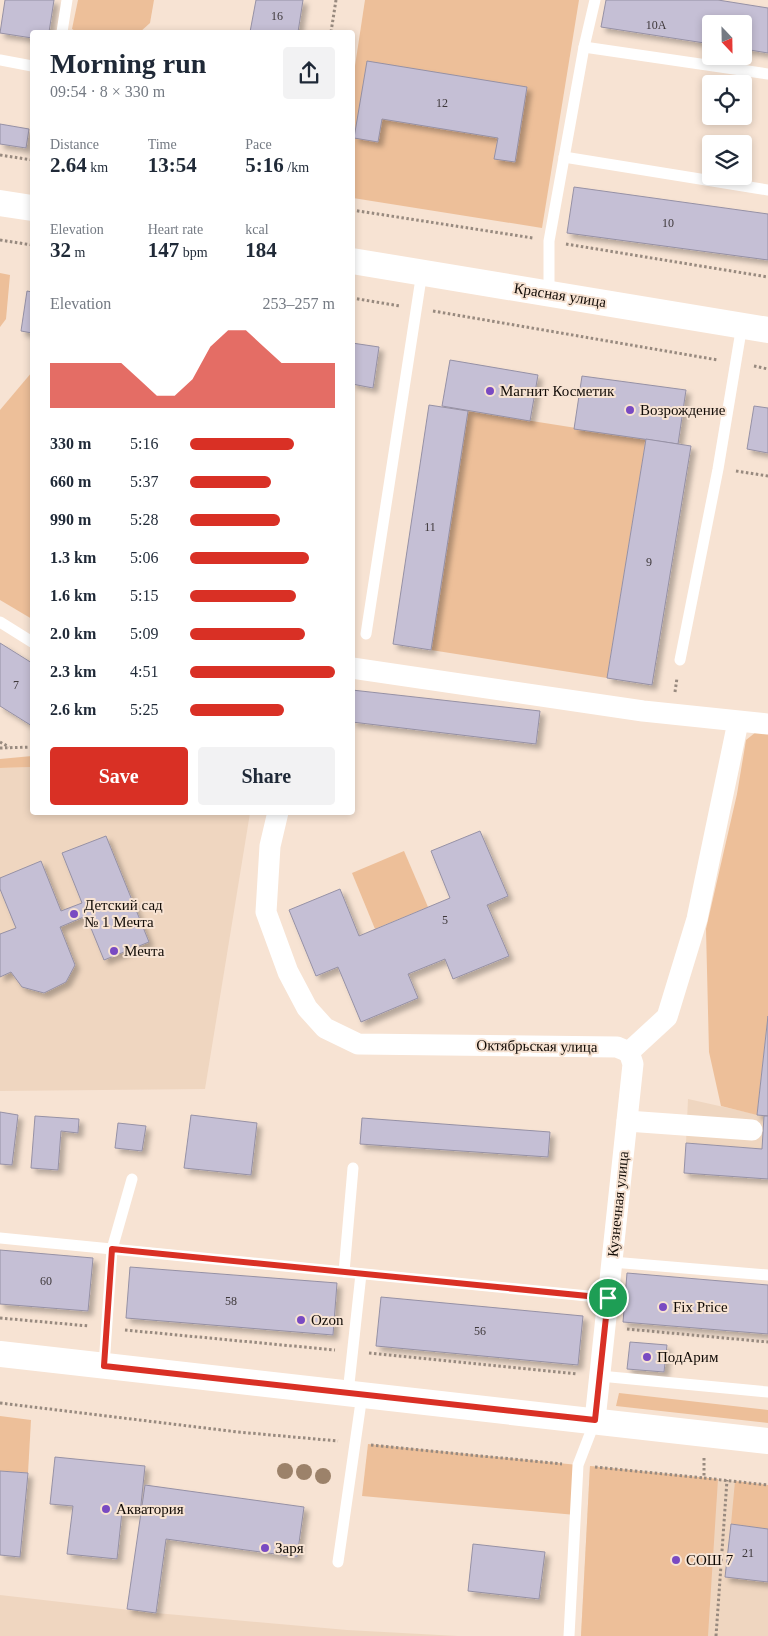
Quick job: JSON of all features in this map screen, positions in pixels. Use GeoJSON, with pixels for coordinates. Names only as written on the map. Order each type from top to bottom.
{"type":"FeatureCollection","features":[{"type":"Feature","properties":{"kind":"street"},"geometry":{"type":"LineString","coordinates":[[0,203],[30,208]]}},
{"type":"Feature","properties":{"kind":"street","name":"Красная улица"},"geometry":{"type":"LineString","coordinates":[[355,261],[768,330]]}},
{"type":"Feature","properties":{"kind":"street"},"geometry":{"type":"LineString","coordinates":[[355,668],[672,714],[768,724]]}},
{"type":"Feature","properties":{"kind":"street"},"geometry":{"type":"LineString","coordinates":[[629,1052],[666,1017],[698,919],[738,722]]}},
{"type":"Feature","properties":{"kind":"street","name":"Октябрьская улица"},"geometry":{"type":"LineString","coordinates":[[277,815],[270,846],[266,912],[288,972],[307,1008],[325,1028],[358,1044],[617,1047],[629,1052]]}},
{"type":"Feature","properties":{"kind":"street","name":"Кузнечная улица"},"geometry":{"type":"LineString","coordinates":[[595,1420],[633,1064],[629,1052]]}},
{"type":"Feature","properties":{"kind":"street"},"geometry":{"type":"LineString","coordinates":[[627,1121],[752,1130]]}},
{"type":"Feature","properties":{"kind":"street"},"geometry":{"type":"LineString","coordinates":[[0,1354],[768,1441]]}},
{"type":"Feature","properties":{"kind":"lane"},"geometry":{"type":"LineString","coordinates":[[62,30],[68,0]]}},
{"type":"Feature","properties":{"kind":"lane"},"geometry":{"type":"LineString","coordinates":[[548,294],[549,241],[584,47],[595,0]]}},
{"type":"Feature","properties":{"kind":"lane"},"geometry":{"type":"LineString","coordinates":[[584,47],[768,74]]}},
{"type":"Feature","properties":{"kind":"lane"},"geometry":{"type":"LineString","coordinates":[[0,60],[30,66]]}},
{"type":"Feature","properties":{"kind":"lane"},"geometry":{"type":"LineString","coordinates":[[564,157],[768,190]]}},
{"type":"Feature","properties":{"kind":"lane"},"geometry":{"type":"LineString","coordinates":[[366,634],[422,272]]}},
{"type":"Feature","properties":{"kind":"lane"},"geometry":{"type":"LineString","coordinates":[[680,660],[718,469],[742,325]]}},
{"type":"Feature","properties":{"kind":"lane"},"geometry":{"type":"LineString","coordinates":[[0,622],[30,641]]}},
{"type":"Feature","properties":{"kind":"lane"},"geometry":{"type":"LineString","coordinates":[[344,1272],[353,1168]]}},
{"type":"Feature","properties":{"kind":"lane"},"geometry":{"type":"LineString","coordinates":[[104,1366],[112,1249],[132,1179]]}},
{"type":"Feature","properties":{"kind":"lane"},"geometry":{"type":"LineString","coordinates":[[0,1238],[608,1298]]}},
{"type":"Feature","properties":{"kind":"lane"},"geometry":{"type":"LineString","coordinates":[[612,1262],[768,1275]]}},
{"type":"Feature","properties":{"kind":"lane"},"geometry":{"type":"LineString","coordinates":[[338,1562],[355,1394],[352,1352],[361,1274]]}},
{"type":"Feature","properties":{"kind":"lane"},"geometry":{"type":"LineString","coordinates":[[600,1376],[768,1392]]}},
{"type":"Feature","properties":{"kind":"lane"},"geometry":{"type":"LineString","coordinates":[[569,1636],[578,1465],[595,1420]]}},
{"type":"Feature","properties":{"kind":"path"},"geometry":{"type":"LineString","coordinates":[[331,30],[336,0]]}},
{"type":"Feature","properties":{"kind":"path"},"geometry":{"type":"LineString","coordinates":[[0,155],[30,160]]}},
{"type":"Feature","properties":{"kind":"path"},"geometry":{"type":"LineString","coordinates":[[0,240],[30,245]]}},
{"type":"Feature","properties":{"kind":"path"},"geometry":{"type":"LineString","coordinates":[[355,298],[768,369]]}},
{"type":"Feature","properties":{"kind":"path"},"geometry":{"type":"LineString","coordinates":[[718,469],[768,476]]}},
{"type":"Feature","properties":{"kind":"path"},"geometry":{"type":"LineString","coordinates":[[672,714],[680,660]]}},
{"type":"Feature","properties":{"kind":"path"},"geometry":{"type":"LineString","coordinates":[[0,742],[10,748]]}},
{"type":"Feature","properties":{"kind":"path"},"geometry":{"type":"LineString","coordinates":[[0,748],[30,747]]}},
{"type":"Feature","properties":{"kind":"path"},"geometry":{"type":"LineString","coordinates":[[0,1318],[600,1376]]}},
{"type":"Feature","properties":{"kind":"path"},"geometry":{"type":"LineString","coordinates":[[604,1327],[768,1342]]}},
{"type":"Feature","properties":{"kind":"path"},"geometry":{"type":"LineString","coordinates":[[716,1636],[727,1480]]}},
{"type":"Feature","properties":{"kind":"shaded area"},"geometry":{"type":"Polygon","coordinates":[[[78,0],[154,0],[150,23],[142,30],[72,29],[78,0]]]}},
{"type":"Feature","properties":{"kind":"shaded area"},"geometry":{"type":"Polygon","coordinates":[[[365,0],[579,0],[542,228],[355,198],[355,66],[365,0]]]}},
{"type":"Feature","properties":{"kind":"shaded area"},"geometry":{"type":"Polygon","coordinates":[[[0,273],[10,275],[6,319],[0,327],[0,273]]]}},
{"type":"Feature","properties":{"kind":"shaded area"},"geometry":{"type":"Polygon","coordinates":[[[30,374],[30,618],[0,600],[0,410],[30,374]]]}},
{"type":"Feature","properties":{"kind":"shaded area"},"geometry":{"type":"Polygon","coordinates":[[[468,411],[646,439],[607,678],[431,650],[468,411]]]}},
{"type":"Feature","properties":{"kind":"shaded area"},"geometry":{"type":"Polygon","coordinates":[[[756,732],[768,733],[768,1016],[757,1115],[721,1106],[709,1052],[706,929],[737,794],[746,740],[756,732]]]}},
{"type":"Feature","properties":{"kind":"shaded area"},"geometry":{"type":"Polygon","coordinates":[[[30,756],[30,767],[0,768],[0,759],[30,756]]]}},
{"type":"Feature","properties":{"kind":"shaded area","name":"Мечта"},"geometry":{"type":"Polygon","coordinates":[[[30,767],[30,815],[250,815],[205,1089],[0,1091],[0,768],[30,767]]]}},
{"type":"Feature","properties":{"kind":"shaded area"},"geometry":{"type":"Polygon","coordinates":[[[404,851],[428,907],[375,929],[352,873],[404,851]]]}},
{"type":"Feature","properties":{"kind":"shaded area"},"geometry":{"type":"Polygon","coordinates":[[[688,1099],[764,1116],[762,1149],[686,1143],[688,1099]]]}},
{"type":"Feature","properties":{"kind":"shaded area"},"geometry":{"type":"Polygon","coordinates":[[[619,1393],[768,1410],[768,1423],[616,1406],[619,1393]]]}},
{"type":"Feature","properties":{"kind":"shaded area"},"geometry":{"type":"Polygon","coordinates":[[[0,1416],[31,1420],[28,1473],[0,1471],[0,1416]]]}},
{"type":"Feature","properties":{"kind":"shaded area"},"geometry":{"type":"Polygon","coordinates":[[[368,1444],[578,1465],[576,1515],[362,1496],[368,1444]]]}},
{"type":"Feature","properties":{"kind":"shaded area","name":"СОШ 7"},"geometry":{"type":"Polygon","coordinates":[[[590,1466],[768,1485],[768,1636],[581,1636],[590,1466]]]}},
{"type":"Feature","properties":{"kind":"shaded area","name":"СОШ 7"},"geometry":{"type":"Polygon","coordinates":[[[590,1466],[718,1479],[708,1636],[581,1636],[590,1466]]]}},
{"type":"Feature","properties":{"kind":"shaded area"},"geometry":{"type":"Polygon","coordinates":[[[735,1481],[768,1485],[768,1529],[731,1524],[735,1481]]]}},
{"type":"Feature","properties":{"kind":"shaded area"},"geometry":{"type":"Polygon","coordinates":[[[0,1595],[156,1613],[347,1630],[458,1636],[0,1636],[0,1595]]]}},
{"type":"Feature","properties":{"kind":"building"},"geometry":{"type":"Polygon","coordinates":[[[5,0],[54,0],[49,30],[30,30],[30,38],[0,33],[5,0]]]}},
{"type":"Feature","properties":{"kind":"building"},"geometry":{"type":"Polygon","coordinates":[[[256,0],[303,0],[298,30],[250,30],[256,0]]]}},
{"type":"Feature","properties":{"kind":"building"},"geometry":{"type":"Polygon","coordinates":[[[606,0],[718,0],[768,8],[768,53],[752,50],[752,15],[702,15],[702,43],[601,27],[606,0]]]}},
{"type":"Feature","properties":{"kind":"building"},"geometry":{"type":"Polygon","coordinates":[[[367,61],[527,87],[515,162],[494,159],[498,138],[382,119],[378,142],[355,138],[367,61]]]}},
{"type":"Feature","properties":{"kind":"building"},"geometry":{"type":"Polygon","coordinates":[[[0,124],[29,129],[26,148],[0,144],[0,124]]]}},
{"type":"Feature","properties":{"kind":"building"},"geometry":{"type":"Polygon","coordinates":[[[574,187],[768,214],[768,260],[567,233],[574,187]]]}},
{"type":"Feature","properties":{"kind":"building"},"geometry":{"type":"Polygon","coordinates":[[[27,291],[30,292],[30,333],[21,331],[27,291]]]}},
{"type":"Feature","properties":{"kind":"building"},"geometry":{"type":"Polygon","coordinates":[[[355,343],[379,347],[373,388],[355,385],[355,343]]]}},
{"type":"Feature","properties":{"kind":"building","name":"Магнит Косметик"},"geometry":{"type":"Polygon","coordinates":[[[450,360],[538,375],[530,421],[442,406],[450,360]]]}},
{"type":"Feature","properties":{"kind":"building","name":"Возрождение"},"geometry":{"type":"Polygon","coordinates":[[[582,376],[686,390],[678,444],[574,429],[582,376]]]}},
{"type":"Feature","properties":{"kind":"building"},"geometry":{"type":"Polygon","coordinates":[[[429,405],[468,411],[431,650],[393,644],[429,405]]]}},
{"type":"Feature","properties":{"kind":"building"},"geometry":{"type":"Polygon","coordinates":[[[754,406],[768,408],[768,453],[747,449],[754,406]]]}},
{"type":"Feature","properties":{"kind":"building"},"geometry":{"type":"Polygon","coordinates":[[[646,439],[691,446],[652,685],[607,678],[646,439]]]}},
{"type":"Feature","properties":{"kind":"building"},"geometry":{"type":"Polygon","coordinates":[[[0,643],[30,662],[30,725],[0,706],[0,643]]]}},
{"type":"Feature","properties":{"kind":"building"},"geometry":{"type":"Polygon","coordinates":[[[355,690],[540,711],[536,744],[355,722],[355,690]]]}},
{"type":"Feature","properties":{"kind":"building"},"geometry":{"type":"Polygon","coordinates":[[[480,831],[508,896],[487,905],[509,956],[453,979],[445,959],[408,974],[418,998],[361,1022],[338,967],[316,976],[289,910],[340,889],[359,936],[450,898],[431,851],[480,831]]]}},
{"type":"Feature","properties":{"kind":"building","name":"Детский сад № 1 Мечта"},"geometry":{"type":"Polygon","coordinates":[[[106,836],[149,942],[104,960],[86,916],[60,927],[75,965],[66,982],[44,993],[22,987],[11,972],[0,977],[0,934],[16,928],[0,889],[0,878],[41,861],[61,911],[82,903],[62,853],[106,836]]]}},
{"type":"Feature","properties":{"kind":"building"},"geometry":{"type":"Polygon","coordinates":[[[768,1016],[768,1116],[757,1115],[768,1016]]]}},
{"type":"Feature","properties":{"kind":"building"},"geometry":{"type":"Polygon","coordinates":[[[0,1112],[18,1115],[12,1165],[0,1164],[0,1112]]]}},
{"type":"Feature","properties":{"kind":"building"},"geometry":{"type":"Polygon","coordinates":[[[191,1115],[257,1123],[251,1175],[184,1168],[191,1115]]]}},
{"type":"Feature","properties":{"kind":"building"},"geometry":{"type":"Polygon","coordinates":[[[35,1116],[79,1119],[78,1133],[61,1131],[58,1170],[31,1168],[35,1116]]]}},
{"type":"Feature","properties":{"kind":"building"},"geometry":{"type":"Polygon","coordinates":[[[764,1116],[768,1116],[768,1179],[684,1173],[686,1143],[762,1149],[764,1116]]]}},
{"type":"Feature","properties":{"kind":"building"},"geometry":{"type":"Polygon","coordinates":[[[362,1118],[550,1132],[548,1157],[360,1144],[362,1118]]]}},
{"type":"Feature","properties":{"kind":"building"},"geometry":{"type":"Polygon","coordinates":[[[118,1123],[146,1126],[142,1151],[115,1148],[118,1123]]]}},
{"type":"Feature","properties":{"kind":"building"},"geometry":{"type":"Polygon","coordinates":[[[0,1250],[93,1258],[88,1311],[0,1304],[0,1250]]]}},
{"type":"Feature","properties":{"kind":"building"},"geometry":{"type":"Polygon","coordinates":[[[130,1267],[337,1283],[333,1335],[126,1318],[130,1267]]]}},
{"type":"Feature","properties":{"kind":"building"},"geometry":{"type":"Polygon","coordinates":[[[627,1273],[768,1285],[768,1334],[623,1322],[627,1273]]]}},
{"type":"Feature","properties":{"kind":"building"},"geometry":{"type":"Polygon","coordinates":[[[381,1297],[583,1316],[578,1365],[376,1346],[381,1297]]]}},
{"type":"Feature","properties":{"kind":"building","name":"ПодАрим"},"geometry":{"type":"Polygon","coordinates":[[[630,1342],[667,1345],[664,1372],[627,1369],[630,1342]]]}},
{"type":"Feature","properties":{"kind":"building","name":"Акватория"},"geometry":{"type":"Polygon","coordinates":[[[55,1457],[145,1466],[140,1514],[122,1512],[117,1559],[67,1554],[73,1506],[50,1504],[55,1457]]]}},
{"type":"Feature","properties":{"kind":"building"},"geometry":{"type":"Polygon","coordinates":[[[0,1471],[28,1473],[20,1557],[0,1555],[0,1471]]]}},
{"type":"Feature","properties":{"kind":"building","name":"Заря"},"geometry":{"type":"Polygon","coordinates":[[[145,1485],[304,1507],[297,1557],[166,1539],[156,1613],[127,1609],[145,1485]]]}},
{"type":"Feature","properties":{"kind":"building"},"geometry":{"type":"Polygon","coordinates":[[[731,1524],[768,1529],[768,1582],[725,1577],[731,1524]]]}},
{"type":"Feature","properties":{"kind":"building"},"geometry":{"type":"Polygon","coordinates":[[[473,1544],[545,1552],[539,1599],[468,1591],[473,1544]]]}},
{"type":"Feature","properties":{"kind":"place","name":"Магнит Косметик"},"geometry":{"type":"Point","coordinates":[490,391]}},
{"type":"Feature","properties":{"kind":"place","name":"Возрождение"},"geometry":{"type":"Point","coordinates":[630,410]}},
{"type":"Feature","properties":{"kind":"place","name":"Детский сад № 1 Мечта"},"geometry":{"type":"Point","coordinates":[74,914]}},
{"type":"Feature","properties":{"kind":"place","name":"Мечта"},"geometry":{"type":"Point","coordinates":[114,951]}},
{"type":"Feature","properties":{"kind":"place","name":"Fix Price"},"geometry":{"type":"Point","coordinates":[663,1307]}},
{"type":"Feature","properties":{"kind":"place","name":"Ozon"},"geometry":{"type":"Point","coordinates":[301,1320]}},
{"type":"Feature","properties":{"kind":"place","name":"ПодАрим"},"geometry":{"type":"Point","coordinates":[647,1357]}},
{"type":"Feature","properties":{"kind":"place","name":"Акватория"},"geometry":{"type":"Point","coordinates":[106,1509]}},
{"type":"Feature","properties":{"kind":"place","name":"Заря"},"geometry":{"type":"Point","coordinates":[265,1548]}},
{"type":"Feature","properties":{"kind":"place","name":"СОШ 7"},"geometry":{"type":"Point","coordinates":[676,1560]}},
{"type":"Feature","properties":{"kind":"route"},"geometry":{"type":"LineString","coordinates":[[112,1249],[608,1298],[595,1420],[104,1366],[112,1249]]}}]}
